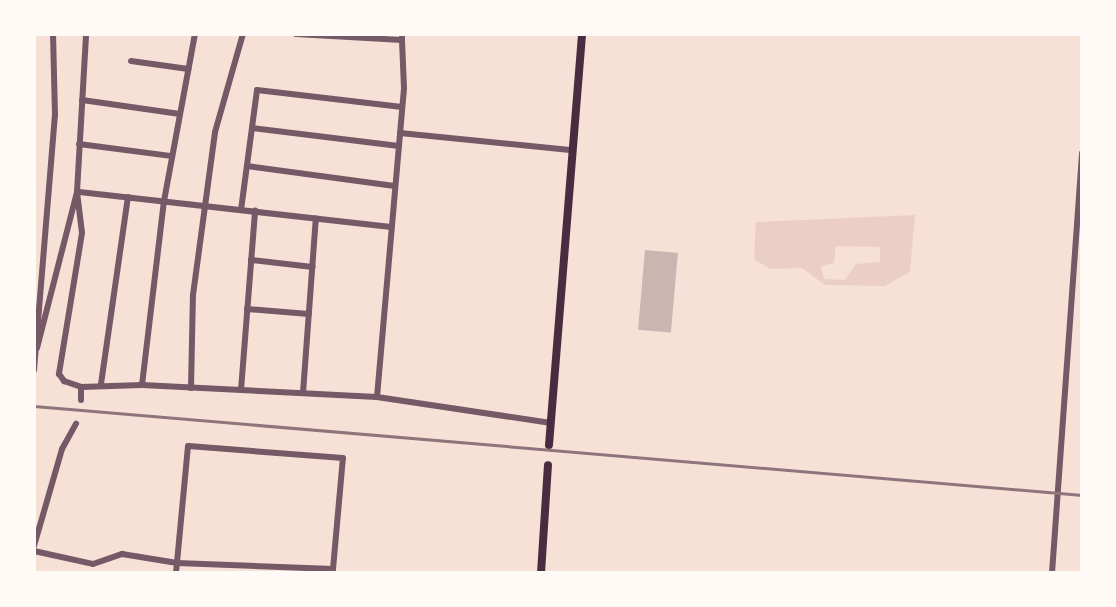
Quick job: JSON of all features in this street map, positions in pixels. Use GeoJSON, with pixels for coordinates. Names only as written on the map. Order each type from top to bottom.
{"type":"FeatureCollection","features":[{"type":"Feature","properties":{"kind":"main road"},"geometry":{"type":"LineString","coordinates":[[549,445],[570,150],[582,34]]}},
{"type":"Feature","properties":{"kind":"main road"},"geometry":{"type":"LineString","coordinates":[[541,573],[548,465]]}},
{"type":"Feature","properties":{"kind":"street"},"geometry":{"type":"LineString","coordinates":[[34,370],[55,115],[53,34]]}},
{"type":"Feature","properties":{"kind":"street"},"geometry":{"type":"LineString","coordinates":[[86,34],[77,192],[82,233],[56,366],[64,381],[81,387],[142,385],[377,397],[551,423]]}},
{"type":"Feature","properties":{"kind":"street"},"geometry":{"type":"LineString","coordinates":[[142,385],[164,201],[195,34]]}},
{"type":"Feature","properties":{"kind":"street"},"geometry":{"type":"LineString","coordinates":[[191,388],[193,295],[215,132],[243,34]]}},
{"type":"Feature","properties":{"kind":"street"},"geometry":{"type":"LineString","coordinates":[[296,34],[402,37],[402,107],[377,397]]}},
{"type":"Feature","properties":{"kind":"street"},"geometry":{"type":"LineString","coordinates":[[131,61],[188,69]]}},
{"type":"Feature","properties":{"kind":"street"},"geometry":{"type":"LineString","coordinates":[[241,210],[257,90],[402,107]]}},
{"type":"Feature","properties":{"kind":"street"},"geometry":{"type":"LineString","coordinates":[[82,100],[180,114]]}},
{"type":"Feature","properties":{"kind":"street"},"geometry":{"type":"LineString","coordinates":[[252,128],[399,146]]}},
{"type":"Feature","properties":{"kind":"street"},"geometry":{"type":"LineString","coordinates":[[400,133],[570,150]]}},
{"type":"Feature","properties":{"kind":"street"},"geometry":{"type":"LineString","coordinates":[[79,144],[172,156]]}},
{"type":"Feature","properties":{"kind":"street"},"geometry":{"type":"LineString","coordinates":[[1052,573],[1082,153]]}},
{"type":"Feature","properties":{"kind":"street"},"geometry":{"type":"LineString","coordinates":[[247,166],[395,186]]}},
{"type":"Feature","properties":{"kind":"street"},"geometry":{"type":"LineString","coordinates":[[34,359],[77,192]]}},
{"type":"Feature","properties":{"kind":"street"},"geometry":{"type":"LineString","coordinates":[[77,192],[391,227]]}},
{"type":"Feature","properties":{"kind":"street"},"geometry":{"type":"LineString","coordinates":[[101,384],[128,197]]}},
{"type":"Feature","properties":{"kind":"street"},"geometry":{"type":"LineString","coordinates":[[241,390],[255,211]]}},
{"type":"Feature","properties":{"kind":"street"},"geometry":{"type":"LineString","coordinates":[[303,393],[316,218]]}},
{"type":"Feature","properties":{"kind":"street"},"geometry":{"type":"LineString","coordinates":[[251,260],[313,267]]}},
{"type":"Feature","properties":{"kind":"street"},"geometry":{"type":"LineString","coordinates":[[1071,286],[1082,285]]}},
{"type":"Feature","properties":{"kind":"street"},"geometry":{"type":"LineString","coordinates":[[247,309],[309,314]]}},
{"type":"Feature","properties":{"kind":"street"},"geometry":{"type":"LineString","coordinates":[[81,387],[81,400]]}},
{"type":"Feature","properties":{"kind":"street"},"geometry":{"type":"LineString","coordinates":[[76,424],[62,449],[34,548],[93,564],[122,554],[177,563],[334,571],[343,458],[188,446],[177,563],[176,573]]}},
{"type":"Feature","properties":{"kind":"shaded area"},"geometry":{"type":"Polygon","coordinates":[[[915,215],[910,272],[885,286],[825,285],[802,268],[770,269],[754,259],[756,222],[915,215]],[[836,246],[834,263],[821,266],[824,279],[845,280],[856,264],[880,262],[880,247],[836,246]]]}},
{"type":"Feature","properties":{"kind":"building"},"geometry":{"type":"Polygon","coordinates":[[[645,250],[678,253],[671,333],[638,330],[645,250]]]}},
{"type":"Feature","properties":{"kind":"railway"},"geometry":{"type":"LineString","coordinates":[[34,406],[1082,495]]}}]}
